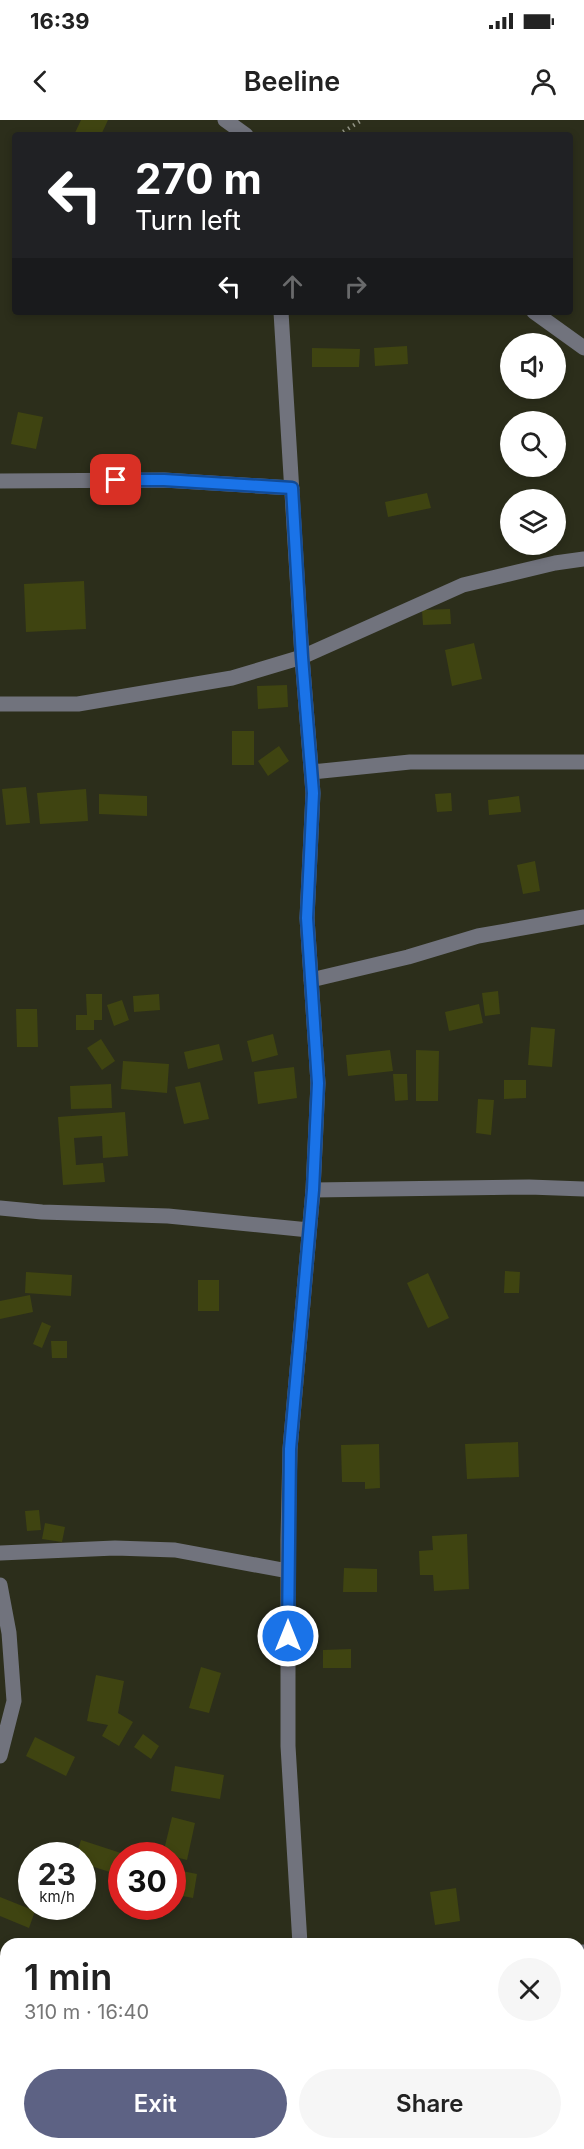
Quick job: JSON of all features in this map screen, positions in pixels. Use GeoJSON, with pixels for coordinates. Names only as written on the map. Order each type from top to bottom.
{"type":"FeatureCollection","features":[{"type":"Feature","properties":{"kind":"street"},"geometry":{"type":"LineString","coordinates":[[225,120],[242,132]]}},
{"type":"Feature","properties":{"kind":"street"},"geometry":{"type":"LineString","coordinates":[[280,315],[302,657],[312,772],[307,918],[318,1083],[313,1190],[290,1449],[288,1746],[300,1938]]}},
{"type":"Feature","properties":{"kind":"street"},"geometry":{"type":"LineString","coordinates":[[538,315],[584,348]]}},
{"type":"Feature","properties":{"kind":"street"},"geometry":{"type":"LineString","coordinates":[[0,481],[164,480],[292,488]]}},
{"type":"Feature","properties":{"kind":"street"},"geometry":{"type":"LineString","coordinates":[[0,704],[78,704],[232,678],[302,657],[463,585],[555,563],[584,559]]}},
{"type":"Feature","properties":{"kind":"street"},"geometry":{"type":"LineString","coordinates":[[312,772],[410,762],[584,762]]}},
{"type":"Feature","properties":{"kind":"street"},"geometry":{"type":"LineString","coordinates":[[311,980],[408,957],[478,936],[584,917]]}},
{"type":"Feature","properties":{"kind":"street"},"geometry":{"type":"LineString","coordinates":[[313,1190],[517,1187],[584,1189]]}},
{"type":"Feature","properties":{"kind":"street"},"geometry":{"type":"LineString","coordinates":[[0,1208],[42,1212],[168,1216],[309,1230]]}},
{"type":"Feature","properties":{"kind":"street"},"geometry":{"type":"LineString","coordinates":[[0,1553],[115,1548],[175,1550],[288,1571]]}},
{"type":"Feature","properties":{"kind":"street"},"geometry":{"type":"LineString","coordinates":[[0,1586],[9,1633],[14,1701],[0,1756]]}},
{"type":"Feature","properties":{"kind":"path"},"geometry":{"type":"LineString","coordinates":[[343,132],[362,120]]}},
{"type":"Feature","properties":{"kind":"building"},"geometry":{"type":"Polygon","coordinates":[[[81,120],[108,120],[102,132],[75,132],[81,120]]]}},
{"type":"Feature","properties":{"kind":"building"},"geometry":{"type":"Polygon","coordinates":[[[407,346],[408,364],[375,366],[374,348],[407,346]]]}},
{"type":"Feature","properties":{"kind":"building"},"geometry":{"type":"Polygon","coordinates":[[[312,348],[360,349],[359,367],[312,367],[312,348]]]}},
{"type":"Feature","properties":{"kind":"building"},"geometry":{"type":"Polygon","coordinates":[[[18,412],[43,417],[36,449],[11,444],[18,412]]]}},
{"type":"Feature","properties":{"kind":"building"},"geometry":{"type":"Polygon","coordinates":[[[427,493],[431,508],[388,517],[385,502],[427,493]]]}},
{"type":"Feature","properties":{"kind":"building"},"geometry":{"type":"Polygon","coordinates":[[[84,581],[86,629],[26,632],[24,584],[84,581]]]}},
{"type":"Feature","properties":{"kind":"building"},"geometry":{"type":"Polygon","coordinates":[[[450,609],[451,624],[423,625],[422,610],[450,609]]]}},
{"type":"Feature","properties":{"kind":"building"},"geometry":{"type":"Polygon","coordinates":[[[474,643],[482,679],[452,686],[445,650],[474,643]]]}},
{"type":"Feature","properties":{"kind":"building"},"geometry":{"type":"Polygon","coordinates":[[[287,685],[288,707],[258,709],[257,686],[287,685]]]}},
{"type":"Feature","properties":{"kind":"building"},"geometry":{"type":"Polygon","coordinates":[[[232,731],[254,731],[254,765],[232,765],[232,731]]]}},
{"type":"Feature","properties":{"kind":"building"},"geometry":{"type":"Polygon","coordinates":[[[279,746],[289,761],[268,776],[258,761],[279,746]]]}},
{"type":"Feature","properties":{"kind":"building"},"geometry":{"type":"Polygon","coordinates":[[[26,787],[30,823],[6,825],[2,789],[26,787]]]}},
{"type":"Feature","properties":{"kind":"building"},"geometry":{"type":"Polygon","coordinates":[[[86,789],[88,821],[40,824],[37,793],[86,789]]]}},
{"type":"Feature","properties":{"kind":"building"},"geometry":{"type":"Polygon","coordinates":[[[451,793],[452,811],[437,812],[435,794],[451,793]]]}},
{"type":"Feature","properties":{"kind":"building"},"geometry":{"type":"Polygon","coordinates":[[[99,794],[147,796],[147,816],[99,814],[99,794]]]}},
{"type":"Feature","properties":{"kind":"building"},"geometry":{"type":"Polygon","coordinates":[[[519,796],[521,812],[489,815],[488,800],[519,796]]]}},
{"type":"Feature","properties":{"kind":"building"},"geometry":{"type":"Polygon","coordinates":[[[535,861],[540,891],[523,894],[517,865],[535,861]]]}},
{"type":"Feature","properties":{"kind":"building"},"geometry":{"type":"Polygon","coordinates":[[[498,991],[500,1014],[485,1016],[482,993],[498,991]]]}},
{"type":"Feature","properties":{"kind":"building"},"geometry":{"type":"Polygon","coordinates":[[[86,994],[102,994],[102,1020],[94,1020],[94,1030],[76,1030],[76,1015],[87,1015],[86,994]]]}},
{"type":"Feature","properties":{"kind":"building"},"geometry":{"type":"Polygon","coordinates":[[[159,994],[160,1010],[134,1012],[133,996],[159,994]]]}},
{"type":"Feature","properties":{"kind":"building"},"geometry":{"type":"Polygon","coordinates":[[[122,1000],[129,1020],[114,1026],[107,1005],[122,1000]]]}},
{"type":"Feature","properties":{"kind":"building"},"geometry":{"type":"Polygon","coordinates":[[[479,1004],[483,1023],[449,1031],[445,1012],[479,1004]]]}},
{"type":"Feature","properties":{"kind":"building"},"geometry":{"type":"Polygon","coordinates":[[[16,1009],[37,1009],[38,1047],[17,1047],[16,1009]]]}},
{"type":"Feature","properties":{"kind":"building"},"geometry":{"type":"Polygon","coordinates":[[[531,1027],[555,1029],[552,1067],[528,1065],[531,1027]]]}},
{"type":"Feature","properties":{"kind":"building"},"geometry":{"type":"Polygon","coordinates":[[[273,1034],[278,1055],[252,1062],[247,1041],[273,1034]]]}},
{"type":"Feature","properties":{"kind":"building"},"geometry":{"type":"Polygon","coordinates":[[[101,1039],[115,1061],[102,1070],[87,1048],[101,1039]]]}},
{"type":"Feature","properties":{"kind":"building"},"geometry":{"type":"Polygon","coordinates":[[[219,1044],[223,1060],[188,1069],[184,1052],[219,1044]]]}},
{"type":"Feature","properties":{"kind":"building"},"geometry":{"type":"Polygon","coordinates":[[[390,1050],[393,1071],[348,1076],[346,1055],[390,1050]]]}},
{"type":"Feature","properties":{"kind":"building"},"geometry":{"type":"Polygon","coordinates":[[[416,1050],[439,1051],[438,1101],[416,1101],[416,1050]]]}},
{"type":"Feature","properties":{"kind":"building"},"geometry":{"type":"Polygon","coordinates":[[[123,1061],[169,1064],[167,1093],[121,1089],[123,1061]]]}},
{"type":"Feature","properties":{"kind":"building"},"geometry":{"type":"Polygon","coordinates":[[[294,1067],[297,1098],[258,1104],[254,1072],[294,1067]]]}},
{"type":"Feature","properties":{"kind":"building"},"geometry":{"type":"Polygon","coordinates":[[[393,1074],[407,1074],[408,1100],[395,1101],[393,1074]]]}},
{"type":"Feature","properties":{"kind":"building"},"geometry":{"type":"Polygon","coordinates":[[[504,1080],[526,1080],[526,1098],[504,1099],[504,1080]]]}},
{"type":"Feature","properties":{"kind":"building"},"geometry":{"type":"Polygon","coordinates":[[[200,1082],[209,1119],[184,1124],[175,1087],[200,1082]]]}},
{"type":"Feature","properties":{"kind":"building"},"geometry":{"type":"Polygon","coordinates":[[[111,1084],[112,1108],[71,1109],[70,1086],[111,1084]]]}},
{"type":"Feature","properties":{"kind":"building"},"geometry":{"type":"Polygon","coordinates":[[[478,1099],[494,1100],[491,1135],[476,1133],[478,1099]]]}},
{"type":"Feature","properties":{"kind":"building"},"geometry":{"type":"Polygon","coordinates":[[[125,1112],[128,1156],[103,1158],[102,1136],[74,1138],[76,1165],[103,1163],[105,1182],[63,1185],[58,1117],[125,1112]]]}},
{"type":"Feature","properties":{"kind":"building"},"geometry":{"type":"Polygon","coordinates":[[[505,1271],[520,1272],[519,1293],[504,1293],[505,1271]]]}},
{"type":"Feature","properties":{"kind":"building"},"geometry":{"type":"Polygon","coordinates":[[[26,1272],[72,1275],[71,1296],[25,1293],[26,1272]]]}},
{"type":"Feature","properties":{"kind":"building"},"geometry":{"type":"Polygon","coordinates":[[[428,1273],[449,1318],[428,1328],[407,1283],[428,1273]]]}},
{"type":"Feature","properties":{"kind":"building"},"geometry":{"type":"Polygon","coordinates":[[[198,1280],[219,1280],[219,1311],[198,1311],[198,1280]]]}},
{"type":"Feature","properties":{"kind":"building"},"geometry":{"type":"Polygon","coordinates":[[[30,1295],[33,1312],[0,1319],[0,1301],[30,1295]]]}},
{"type":"Feature","properties":{"kind":"building"},"geometry":{"type":"Polygon","coordinates":[[[42,1322],[51,1326],[42,1348],[33,1344],[42,1322]]]}},
{"type":"Feature","properties":{"kind":"building"},"geometry":{"type":"Polygon","coordinates":[[[51,1341],[67,1341],[67,1358],[52,1358],[51,1341]]]}},
{"type":"Feature","properties":{"kind":"building"},"geometry":{"type":"Polygon","coordinates":[[[518,1442],[519,1477],[467,1479],[465,1444],[518,1442]]]}},
{"type":"Feature","properties":{"kind":"building"},"geometry":{"type":"Polygon","coordinates":[[[379,1444],[380,1488],[365,1489],[365,1482],[342,1482],[341,1445],[379,1444]]]}},
{"type":"Feature","properties":{"kind":"building"},"geometry":{"type":"Polygon","coordinates":[[[39,1510],[41,1530],[27,1531],[25,1511],[39,1510]]]}},
{"type":"Feature","properties":{"kind":"building"},"geometry":{"type":"Polygon","coordinates":[[[45,1523],[65,1527],[62,1542],[42,1539],[45,1523]]]}},
{"type":"Feature","properties":{"kind":"building"},"geometry":{"type":"Polygon","coordinates":[[[467,1534],[469,1589],[434,1591],[433,1575],[420,1575],[419,1551],[433,1550],[432,1536],[467,1534]]]}},
{"type":"Feature","properties":{"kind":"building"},"geometry":{"type":"Polygon","coordinates":[[[344,1568],[377,1569],[377,1592],[343,1592],[344,1568]]]}},
{"type":"Feature","properties":{"kind":"building"},"geometry":{"type":"Polygon","coordinates":[[[351,1649],[351,1668],[323,1668],[323,1650],[351,1649]]]}},
{"type":"Feature","properties":{"kind":"building"},"geometry":{"type":"Polygon","coordinates":[[[201,1667],[221,1673],[209,1713],[189,1708],[201,1667]]]}},
{"type":"Feature","properties":{"kind":"building"},"geometry":{"type":"Polygon","coordinates":[[[96,1675],[124,1681],[118,1713],[133,1722],[119,1746],[102,1736],[108,1725],[87,1721],[96,1675]]]}},
{"type":"Feature","properties":{"kind":"building"},"geometry":{"type":"Polygon","coordinates":[[[143,1734],[159,1746],[151,1759],[134,1747],[143,1734]]]}},
{"type":"Feature","properties":{"kind":"building"},"geometry":{"type":"Polygon","coordinates":[[[35,1737],[75,1757],[66,1776],[26,1756],[35,1737]]]}},
{"type":"Feature","properties":{"kind":"building"},"geometry":{"type":"Polygon","coordinates":[[[175,1766],[224,1775],[220,1799],[171,1791],[175,1766]]]}},
{"type":"Feature","properties":{"kind":"building"},"geometry":{"type":"Polygon","coordinates":[[[172,1817],[195,1823],[187,1860],[186,1842],[166,1842],[172,1817]]]}},
{"type":"Feature","properties":{"kind":"building"},"geometry":{"type":"Polygon","coordinates":[[[96,1845],[108,1849],[108,1871],[96,1868],[96,1845]]]}},
{"type":"Feature","properties":{"kind":"building"},"geometry":{"type":"Polygon","coordinates":[[[186,1872],[197,1874],[193,1898],[186,1897],[186,1872]]]}},
{"type":"Feature","properties":{"kind":"building"},"geometry":{"type":"Polygon","coordinates":[[[456,1888],[460,1921],[435,1925],[430,1892],[456,1888]]]}},
{"type":"Feature","properties":{"kind":"building"},"geometry":{"type":"Polygon","coordinates":[[[0,1897],[18,1904],[18,1920],[32,1920],[29,1928],[0,1916],[0,1897]]]}},
{"type":"Feature","properties":{"kind":"route"},"geometry":{"type":"LineString","coordinates":[[116,480],[164,480],[292,488],[313,793],[307,918],[318,1083],[313,1190],[290,1449],[288,1636]]}}]}
